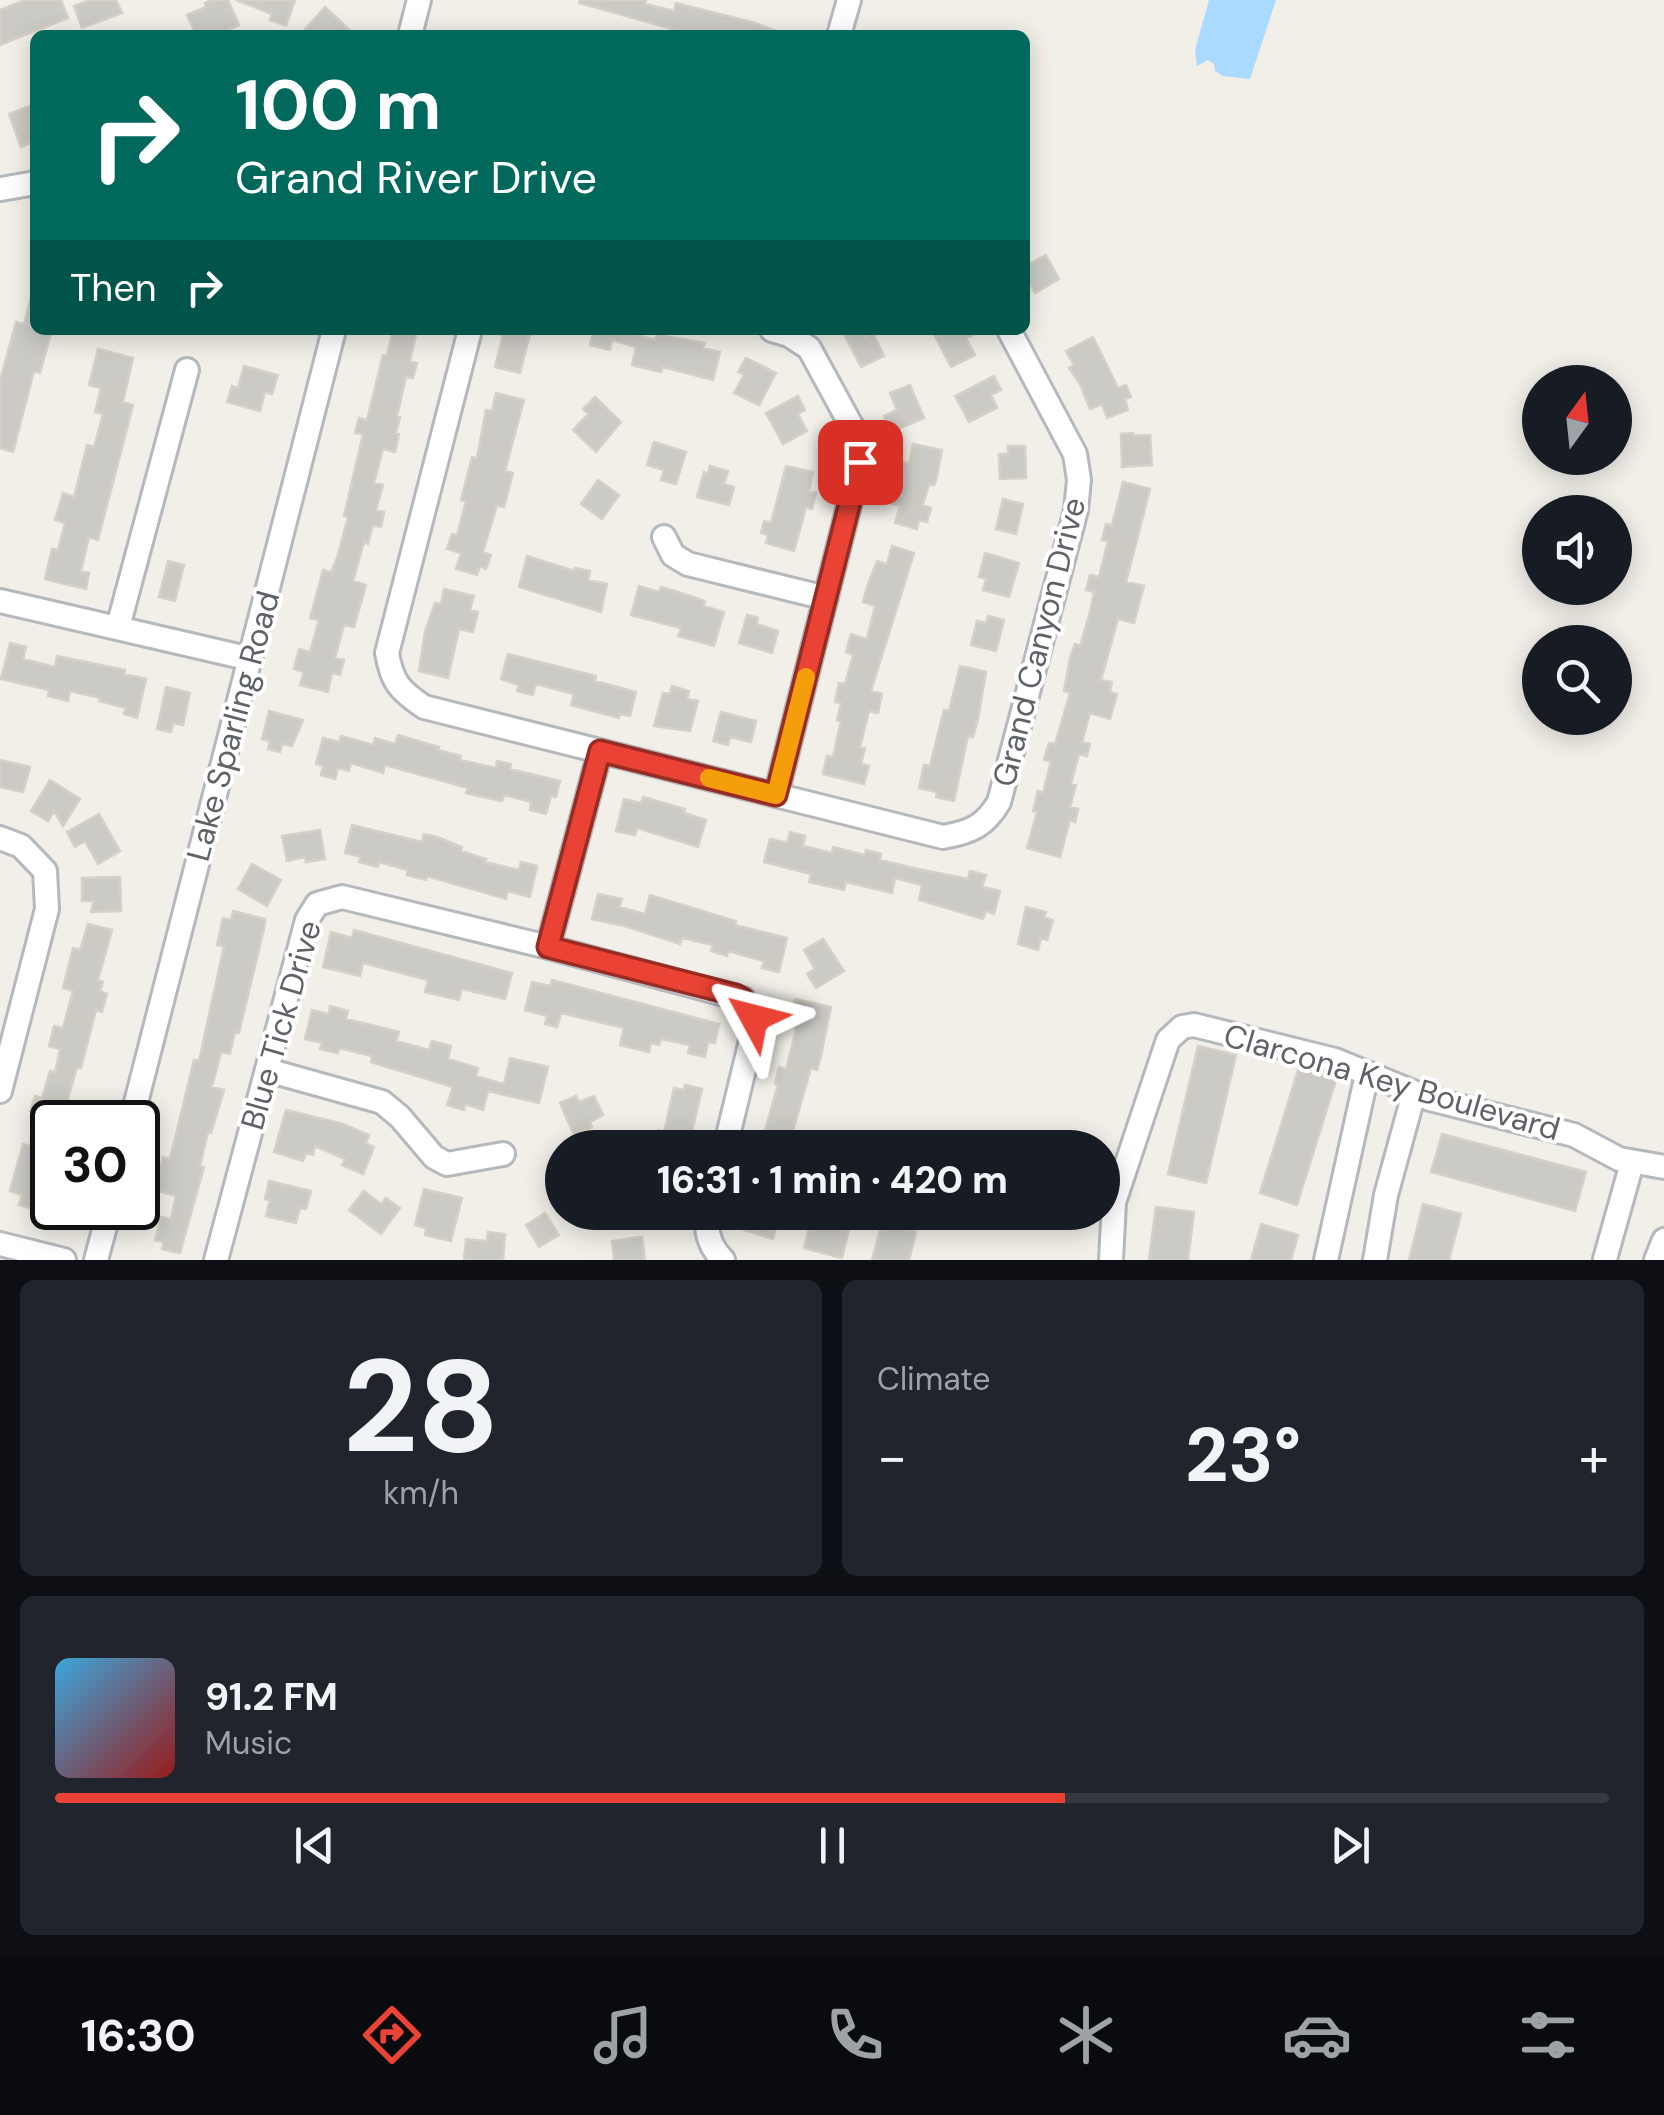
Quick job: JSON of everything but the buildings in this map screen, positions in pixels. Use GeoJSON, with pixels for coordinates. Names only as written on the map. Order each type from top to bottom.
{"type":"FeatureCollection","features":[{"type":"Feature","properties":{"kind":"street"},"geometry":{"type":"LineString","coordinates":[[411,30],[418,0]]}},
{"type":"Feature","properties":{"kind":"street"},"geometry":{"type":"LineString","coordinates":[[840,30],[849,0]]}},
{"type":"Feature","properties":{"kind":"street"},"geometry":{"type":"LineString","coordinates":[[0,208],[1,186],[30,184]]}},
{"type":"Feature","properties":{"kind":"street","name":"Lake Sparling Road"},"geometry":{"type":"LineString","coordinates":[[137,1100],[333,335]]}},
{"type":"Feature","properties":{"kind":"street","name":"Grand Canyon Drive"},"geometry":{"type":"LineString","coordinates":[[469,335],[386,653],[392,677],[406,695],[424,707],[943,837],[970,832],[988,820],[999,802],[1076,510],[1080,480],[1075,454],[1013,335]]}},
{"type":"Feature","properties":{"kind":"street"},"geometry":{"type":"LineString","coordinates":[[776,795],[860,462],[857,436],[809,348],[789,335]]}},
{"type":"Feature","properties":{"kind":"street"},"geometry":{"type":"LineString","coordinates":[[118,627],[187,370]]}},
{"type":"Feature","properties":{"kind":"street"},"geometry":{"type":"LineString","coordinates":[[664,537],[673,555],[688,564],[826,598]]}},
{"type":"Feature","properties":{"kind":"street"},"geometry":{"type":"LineString","coordinates":[[0,601],[251,660]]}},
{"type":"Feature","properties":{"kind":"street"},"geometry":{"type":"LineString","coordinates":[[600,751],[548,947],[743,999],[754,1018],[754,1028],[729,1130]]}},
{"type":"Feature","properties":{"kind":"street"},"geometry":{"type":"LineString","coordinates":[[0,838],[21,846],[45,872],[47,909],[0,1090]]}},
{"type":"Feature","properties":{"kind":"street","name":"Blue Tick Drive"},"geometry":{"type":"LineString","coordinates":[[216,1260],[307,920],[317,904],[342,897],[548,947]]}},
{"type":"Feature","properties":{"kind":"street","name":"Clarcona Key Boulevard"},"geometry":{"type":"LineString","coordinates":[[1112,1260],[1114,1202],[1168,1040],[1182,1027],[1194,1025],[1335,1060],[1414,1093],[1574,1134],[1619,1159],[1664,1168]]}},
{"type":"Feature","properties":{"kind":"street"},"geometry":{"type":"LineString","coordinates":[[267,1070],[382,1102],[434,1157],[447,1164],[503,1154]]}},
{"type":"Feature","properties":{"kind":"street"},"geometry":{"type":"LineString","coordinates":[[1326,1260],[1366,1074]]}},
{"type":"Feature","properties":{"kind":"street"},"geometry":{"type":"LineString","coordinates":[[1375,1260],[1386,1195],[1414,1093]]}},
{"type":"Feature","properties":{"kind":"street"},"geometry":{"type":"LineString","coordinates":[[1608,1260],[1632,1163]]}},
{"type":"Feature","properties":{"kind":"street"},"geometry":{"type":"LineString","coordinates":[[96,1260],[104,1230]]}},
{"type":"Feature","properties":{"kind":"street"},"geometry":{"type":"LineString","coordinates":[[708,1230],[713,1249],[723,1260]]}},
{"type":"Feature","properties":{"kind":"street"},"geometry":{"type":"LineString","coordinates":[[1656,1260],[1664,1240]]}},
{"type":"Feature","properties":{"kind":"street"},"geometry":{"type":"LineString","coordinates":[[0,1244],[64,1260]]}},
{"type":"Feature","properties":{"kind":"water"},"geometry":{"type":"Polygon","coordinates":[[[1209,0],[1276,0],[1250,79],[1223,76],[1208,60],[1197,66],[1195,50],[1209,0]]]}},
{"type":"Feature","properties":{"kind":"slow traffic"},"geometry":{"type":"LineString","coordinates":[[709,778],[776,795],[806,677]]}},
{"type":"Feature","properties":{"kind":"route"},"geometry":{"type":"LineString","coordinates":[[754,1018],[743,999],[736,995],[548,947],[600,751],[776,795],[860,462]]}}]}
